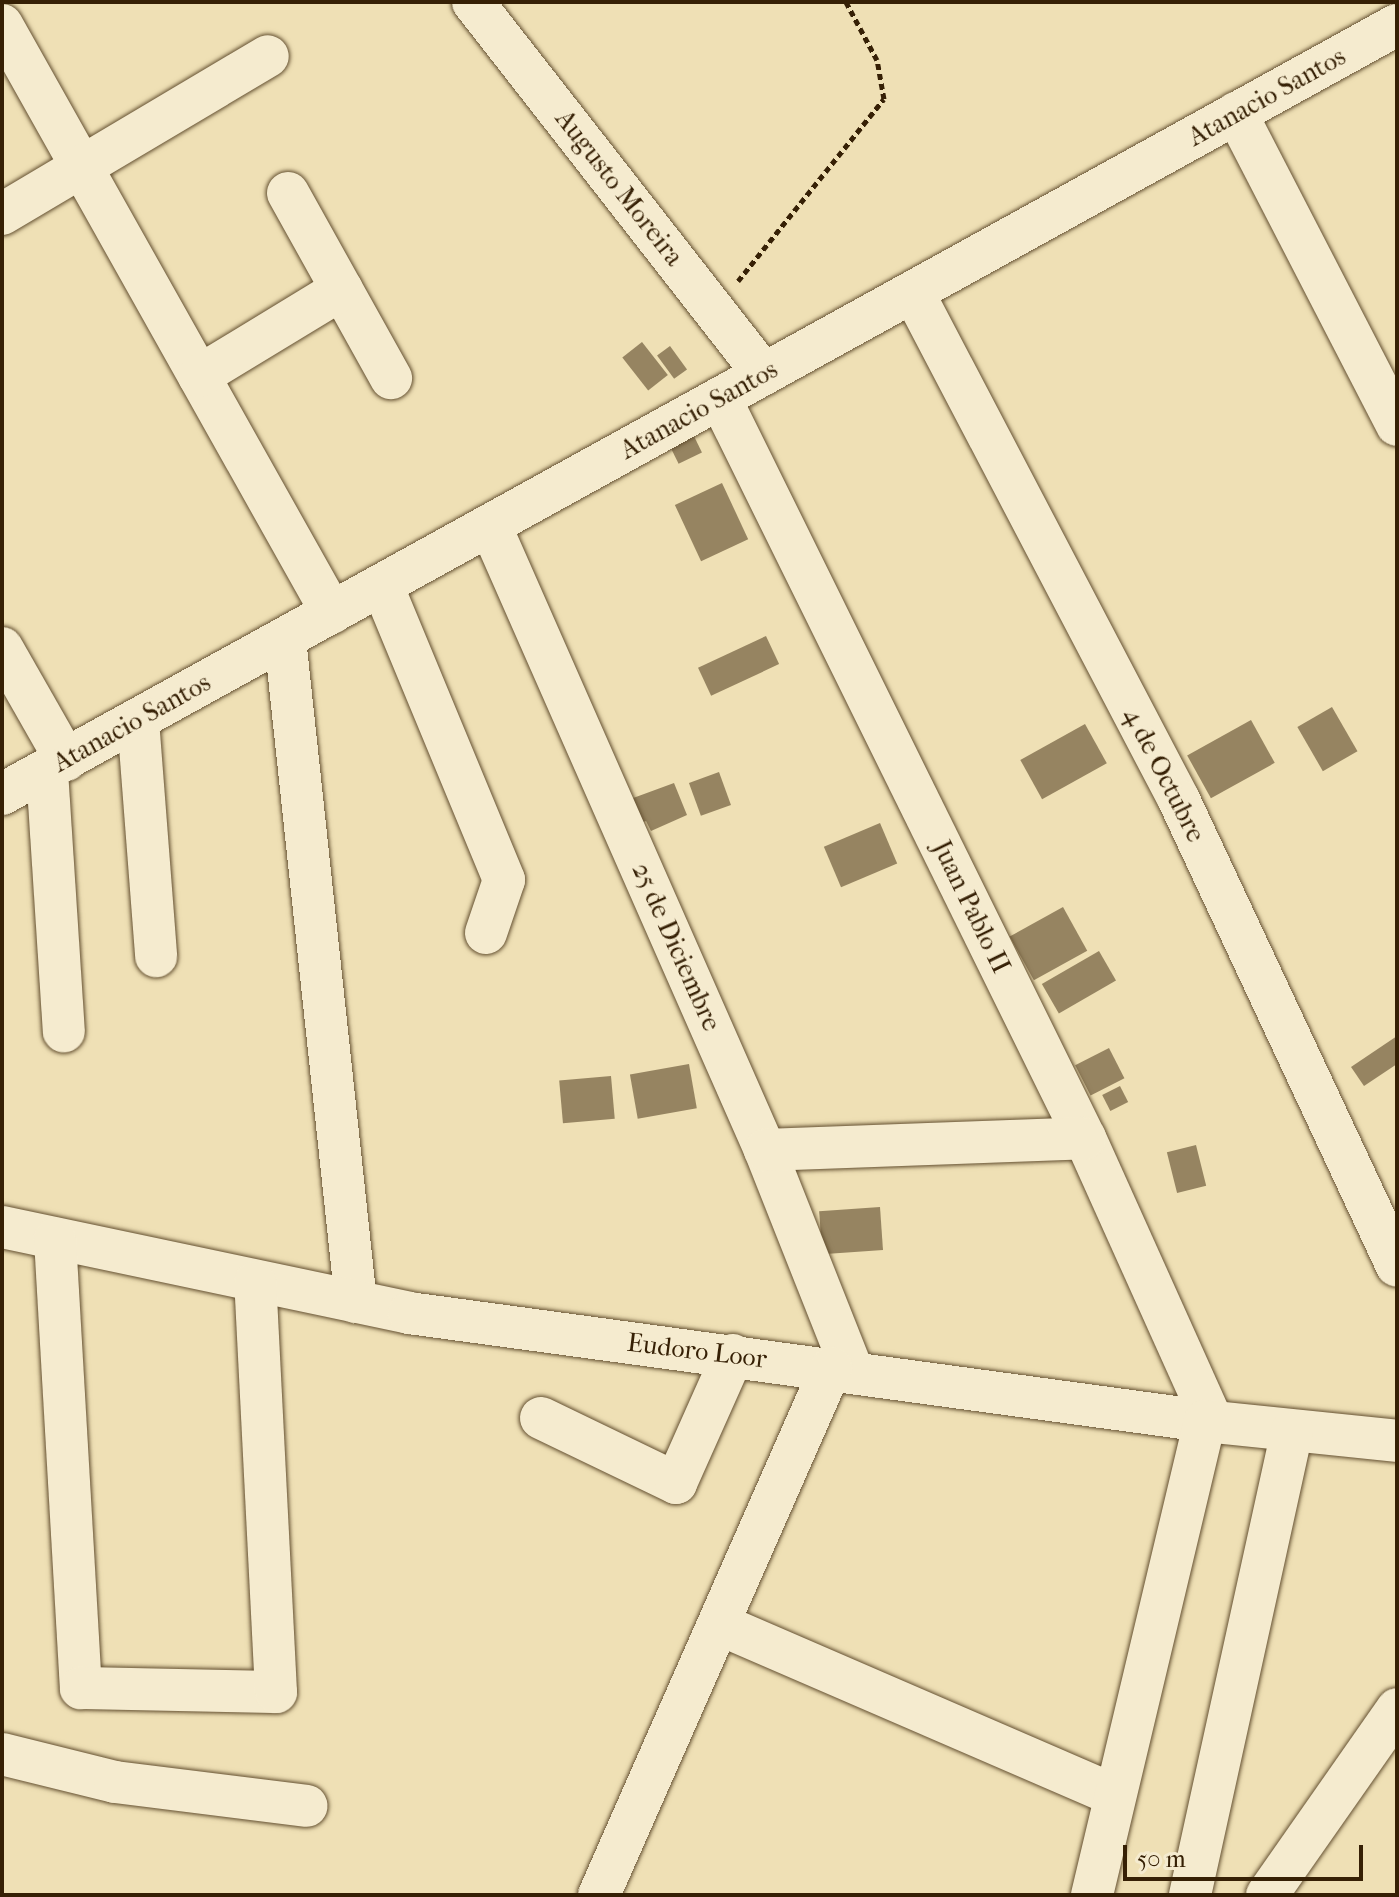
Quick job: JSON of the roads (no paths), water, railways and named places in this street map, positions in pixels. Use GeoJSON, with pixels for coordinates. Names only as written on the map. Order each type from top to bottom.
{"type":"FeatureCollection","features":[{"type":"Feature","properties":{"kind":"street","name":"Augusto Moreira"},"geometry":{"type":"LineString","coordinates":[[473,2],[764,374]]}},
{"type":"Feature","properties":{"kind":"street"},"geometry":{"type":"LineString","coordinates":[[2,25],[332,613]]}},
{"type":"Feature","properties":{"kind":"street","name":"Atanacio Santos"},"geometry":{"type":"LineString","coordinates":[[2,794],[1397,25]]}},
{"type":"Feature","properties":{"kind":"street"},"geometry":{"type":"LineString","coordinates":[[2,214],[268,56]]}},
{"type":"Feature","properties":{"kind":"street"},"geometry":{"type":"LineString","coordinates":[[1236,113],[1397,425]]}},
{"type":"Feature","properties":{"kind":"street"},"geometry":{"type":"LineString","coordinates":[[288,193],[391,378]]}},
{"type":"Feature","properties":{"kind":"street"},"geometry":{"type":"LineString","coordinates":[[199,376],[342,289]]}},
{"type":"Feature","properties":{"kind":"street","name":"4 de Octubre"},"geometry":{"type":"LineString","coordinates":[[913,292],[1179,800],[1397,1266]]}},
{"type":"Feature","properties":{"kind":"street","name":"Juan Pablo II"},"geometry":{"type":"LineString","coordinates":[[720,398],[1085,1138],[1209,1420]]}},
{"type":"Feature","properties":{"kind":"street","name":"25 de Diciembre"},"geometry":{"type":"LineString","coordinates":[[490,525],[765,1150],[842,1370]]}},
{"type":"Feature","properties":{"kind":"street"},"geometry":{"type":"LineString","coordinates":[[382,585],[504,880],[486,933]]}},
{"type":"Feature","properties":{"kind":"street"},"geometry":{"type":"LineString","coordinates":[[285,639],[356,1302]]}},
{"type":"Feature","properties":{"kind":"street"},"geometry":{"type":"LineString","coordinates":[[2,648],[56,766],[64,1031]]}},
{"type":"Feature","properties":{"kind":"street"},"geometry":{"type":"LineString","coordinates":[[138,720],[156,956]]}},
{"type":"Feature","properties":{"kind":"street"},"geometry":{"type":"LineString","coordinates":[[765,1150],[1085,1138]]}},
{"type":"Feature","properties":{"kind":"street","name":"Eudoro Loor"},"geometry":{"type":"LineString","coordinates":[[2,1227],[356,1302],[1209,1420],[1397,1441]]}},
{"type":"Feature","properties":{"kind":"street"},"geometry":{"type":"LineString","coordinates":[[55,1239],[81,1688],[276,1692],[255,1283]]}},
{"type":"Feature","properties":{"kind":"street"},"geometry":{"type":"LineString","coordinates":[[541,1418],[676,1483],[733,1355]]}},
{"type":"Feature","properties":{"kind":"street"},"geometry":{"type":"LineString","coordinates":[[599,1895],[719,1624],[842,1370]]}},
{"type":"Feature","properties":{"kind":"street"},"geometry":{"type":"LineString","coordinates":[[1092,1895],[1209,1420]]}},
{"type":"Feature","properties":{"kind":"street"},"geometry":{"type":"LineString","coordinates":[[1190,1895],[1292,1431]]}},
{"type":"Feature","properties":{"kind":"street"},"geometry":{"type":"LineString","coordinates":[[719,1624],[1115,1795]]}},
{"type":"Feature","properties":{"kind":"street"},"geometry":{"type":"LineString","coordinates":[[1267,1895],[1397,1709]]}},
{"type":"Feature","properties":{"kind":"street"},"geometry":{"type":"LineString","coordinates":[[2,1754],[115,1782],[307,1806]]}}]}
